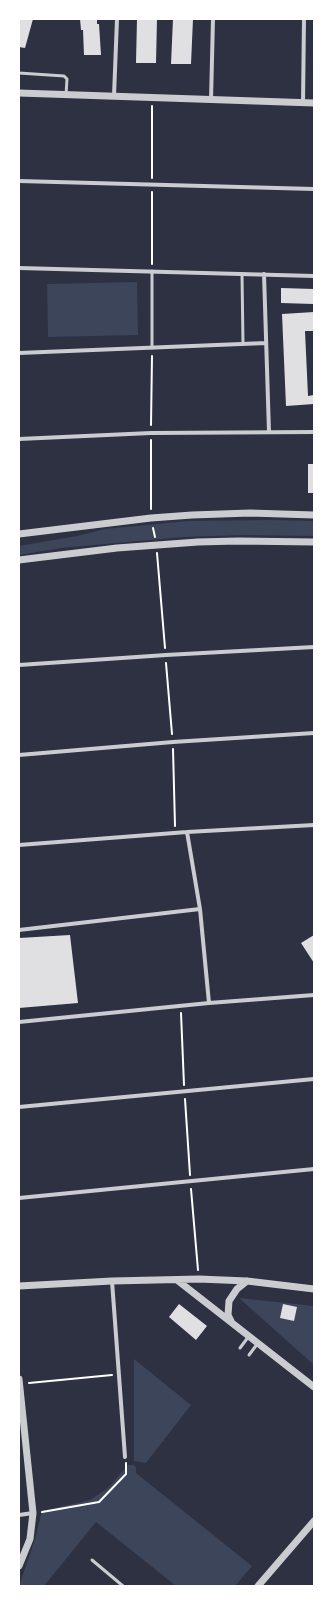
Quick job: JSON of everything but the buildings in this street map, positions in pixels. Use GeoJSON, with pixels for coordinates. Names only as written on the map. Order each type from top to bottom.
{"type":"FeatureCollection","features":[{"type":"Feature","properties":{"kind":"street"},"geometry":{"type":"LineString","coordinates":[[114,96],[117,19]]}},
{"type":"Feature","properties":{"kind":"street"},"geometry":{"type":"LineString","coordinates":[[211,100],[213,19]]}},
{"type":"Feature","properties":{"kind":"street"},"geometry":{"type":"LineString","coordinates":[[303,102],[304,19]]}},
{"type":"Feature","properties":{"kind":"street"},"geometry":{"type":"LineString","coordinates":[[19,93],[314,103]]}},
{"type":"Feature","properties":{"kind":"street"},"geometry":{"type":"LineString","coordinates":[[19,181],[314,189]]}},
{"type":"Feature","properties":{"kind":"street"},"geometry":{"type":"LineString","coordinates":[[19,268],[314,276]]}},
{"type":"Feature","properties":{"kind":"street"},"geometry":{"type":"LineString","coordinates":[[264,274],[269,432]]}},
{"type":"Feature","properties":{"kind":"street"},"geometry":{"type":"LineString","coordinates":[[19,353],[266,343]]}},
{"type":"Feature","properties":{"kind":"street"},"geometry":{"type":"LineString","coordinates":[[19,439],[151,433],[314,432]]}},
{"type":"Feature","properties":{"kind":"street"},"geometry":{"type":"LineString","coordinates":[[19,534],[151,518],[221,514],[314,515]]}},
{"type":"Feature","properties":{"kind":"street"},"geometry":{"type":"LineString","coordinates":[[19,560],[117,548],[156,545],[238,541],[314,542]]}},
{"type":"Feature","properties":{"kind":"street"},"geometry":{"type":"LineString","coordinates":[[19,666],[166,655],[314,647]]}},
{"type":"Feature","properties":{"kind":"street"},"geometry":{"type":"LineString","coordinates":[[19,755],[172,742],[314,733]]}},
{"type":"Feature","properties":{"kind":"street"},"geometry":{"type":"LineString","coordinates":[[19,845],[187,832],[314,825]]}},
{"type":"Feature","properties":{"kind":"street"},"geometry":{"type":"LineString","coordinates":[[187,832],[200,909],[210,1003]]}},
{"type":"Feature","properties":{"kind":"street"},"geometry":{"type":"LineString","coordinates":[[19,930],[200,909]]}},
{"type":"Feature","properties":{"kind":"street"},"geometry":{"type":"LineString","coordinates":[[19,1022],[210,1003],[314,995]]}},
{"type":"Feature","properties":{"kind":"street"},"geometry":{"type":"LineString","coordinates":[[19,1107],[314,1079]]}},
{"type":"Feature","properties":{"kind":"street"},"geometry":{"type":"LineString","coordinates":[[19,1198],[314,1169]]}},
{"type":"Feature","properties":{"kind":"street"},"geometry":{"type":"LineString","coordinates":[[19,1286],[112,1281],[199,1279],[247,1281],[314,1289]]}},
{"type":"Feature","properties":{"kind":"street"},"geometry":{"type":"LineString","coordinates":[[177,1280],[313,1387]]}},
{"type":"Feature","properties":{"kind":"street"},"geometry":{"type":"LineString","coordinates":[[112,1281],[125,1457]]}},
{"type":"Feature","properties":{"kind":"street"},"geometry":{"type":"LineString","coordinates":[[231,1321],[228,1315],[229,1301],[237,1289],[247,1281]]}},
{"type":"Feature","properties":{"kind":"street"},"geometry":{"type":"LineString","coordinates":[[19,1381],[33,1513],[30,1539],[19,1566]]}},
{"type":"Feature","properties":{"kind":"street"},"geometry":{"type":"LineString","coordinates":[[19,1515],[33,1513]]}},
{"type":"Feature","properties":{"kind":"street"},"geometry":{"type":"LineString","coordinates":[[258,1586],[314,1521]]}},
{"type":"Feature","properties":{"kind":"lane"},"geometry":{"type":"LineString","coordinates":[[19,73],[64,76],[67,79],[66,95]]}},
{"type":"Feature","properties":{"kind":"lane"},"geometry":{"type":"LineString","coordinates":[[152,271],[152,348]]}},
{"type":"Feature","properties":{"kind":"lane"},"geometry":{"type":"LineString","coordinates":[[242,274],[243,344]]}},
{"type":"Feature","properties":{"kind":"lane"},"geometry":{"type":"LineString","coordinates":[[240,1348],[249,1336]]}},
{"type":"Feature","properties":{"kind":"lane"},"geometry":{"type":"LineString","coordinates":[[249,1355],[258,1343]]}},
{"type":"Feature","properties":{"kind":"lane"},"geometry":{"type":"LineString","coordinates":[[92,1560],[123,1586]]}},
{"type":"Feature","properties":{"kind":"path"},"geometry":{"type":"LineString","coordinates":[[151,518],[156,545],[166,655],[172,742],[175,833]]}},
{"type":"Feature","properties":{"kind":"path"},"geometry":{"type":"LineString","coordinates":[[181,1006],[184,1092],[199,1279]]}},
{"type":"Feature","properties":{"kind":"path"},"geometry":{"type":"LineString","coordinates":[[19,1381],[119,1375]]}},
{"type":"Feature","properties":{"kind":"path"},"geometry":{"type":"LineString","coordinates":[[33,1513],[99,1502],[126,1474],[125,1457]]}},
{"type":"Feature","properties":{"kind":"shaded area"},"geometry":{"type":"Polygon","coordinates":[[[137,282],[138,335],[48,337],[47,284],[137,282]]]}},
{"type":"Feature","properties":{"kind":"shaded area"},"geometry":{"type":"Polygon","coordinates":[[[188,521],[314,521],[314,536],[244,535],[183,537],[61,548],[19,555],[19,546],[77,536],[105,529],[188,521]]]}},
{"type":"Feature","properties":{"kind":"shaded area"},"geometry":{"type":"Polygon","coordinates":[[[239,1298],[314,1306],[314,1365],[239,1298]]]}},
{"type":"Feature","properties":{"kind":"shaded area"},"geometry":{"type":"Polygon","coordinates":[[[134,1359],[191,1405],[146,1463],[134,1461],[134,1359]]]}},
{"type":"Feature","properties":{"kind":"shaded area"},"geometry":{"type":"Polygon","coordinates":[[[128,1465],[134,1465],[136,1467],[136,1473],[252,1566],[235,1586],[176,1586],[96,1522],[44,1586],[19,1586],[35,1539],[42,1511],[90,1500],[108,1488],[128,1465]]]}}]}
